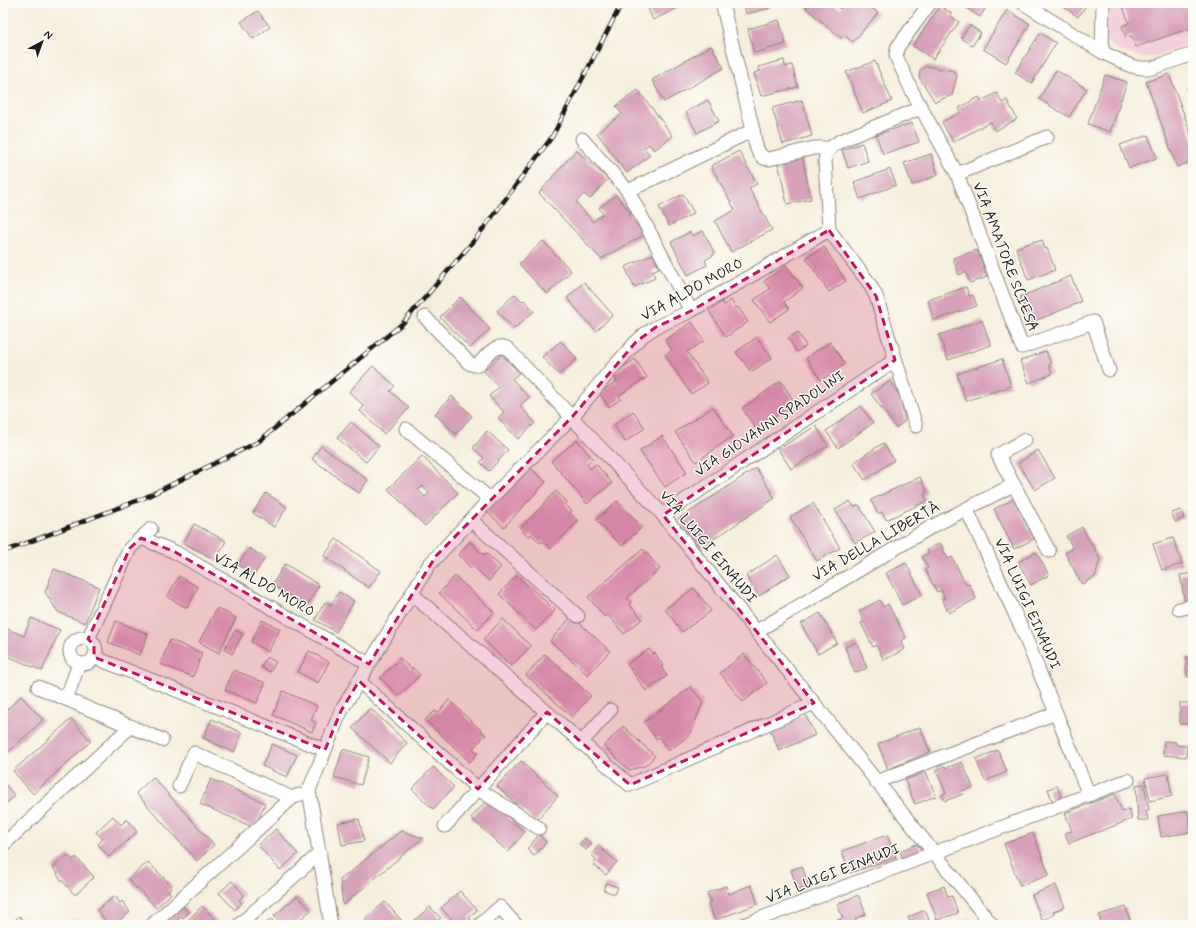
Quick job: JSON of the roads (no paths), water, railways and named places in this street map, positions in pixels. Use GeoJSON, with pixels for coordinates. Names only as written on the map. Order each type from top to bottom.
{"type":"FeatureCollection","features":[{"type":"Feature","properties":{"kind":"street"},"geometry":{"type":"LineString","coordinates":[[722,3],[759,154],[766,159],[814,148],[830,148]]}},
{"type":"Feature","properties":{"kind":"street","name":"VIA AMATORE SCIESA"},"geometry":{"type":"LineString","coordinates":[[930,3],[897,48],[896,56],[921,108],[957,174],[1022,347],[1093,322],[1109,370]]}},
{"type":"Feature","properties":{"kind":"street"},"geometry":{"type":"LineString","coordinates":[[1023,3],[1102,52],[1131,66],[1152,68],[1193,54]]}},
{"type":"Feature","properties":{"kind":"street"},"geometry":{"type":"LineString","coordinates":[[1102,52],[1103,3]]}},
{"type":"Feature","properties":{"kind":"street"},"geometry":{"type":"LineString","coordinates":[[916,426],[876,296],[869,283],[829,230],[825,160],[827,152],[830,148],[840,141],[921,108]]}},
{"type":"Feature","properties":{"kind":"street"},"geometry":{"type":"LineString","coordinates":[[628,191],[753,130]]}},
{"type":"Feature","properties":{"kind":"street","name":"VIA AMATORE SCIESA"},"geometry":{"type":"LineString","coordinates":[[957,174],[1047,137]]}},
{"type":"Feature","properties":{"kind":"street"},"geometry":{"type":"LineString","coordinates":[[582,139],[628,191],[691,311]]}},
{"type":"Feature","properties":{"kind":"street","name":"VIA ALDO MORO"},"geometry":{"type":"LineString","coordinates":[[331,920],[310,790],[341,711],[432,561],[490,499],[572,417],[636,342],[645,334],[691,311],[829,230]]}},
{"type":"Feature","properties":{"kind":"street"},"geometry":{"type":"LineString","coordinates":[[425,317],[469,363],[474,365],[478,364],[496,348],[501,346],[508,349],[572,417]]}},
{"type":"Feature","properties":{"kind":"street","name":"VIA GIOVANNI SPADOLINI"},"geometry":{"type":"LineString","coordinates":[[663,514],[895,360]]}},
{"type":"Feature","properties":{"kind":"street","name":"VIA LUIGI EINAUDI"},"geometry":{"type":"LineString","coordinates":[[572,417],[663,514],[992,925]]}},
{"type":"Feature","properties":{"kind":"street"},"geometry":{"type":"LineString","coordinates":[[406,429],[490,499]]}},
{"type":"Feature","properties":{"kind":"street"},"geometry":{"type":"LineString","coordinates":[[1025,440],[998,455],[1049,551]]}},
{"type":"Feature","properties":{"kind":"street","name":"VIA DELLA LIBERTÀ"},"geometry":{"type":"LineString","coordinates":[[757,631],[932,527],[1014,484]]}},
{"type":"Feature","properties":{"kind":"street","name":"VIA LUIGI EINAUDI"},"geometry":{"type":"LineString","coordinates":[[967,510],[1022,629],[1089,795]]}},
{"type":"Feature","properties":{"kind":"street"},"geometry":{"type":"LineString","coordinates":[[471,520],[578,616]]}},
{"type":"Feature","properties":{"kind":"street"},"geometry":{"type":"LineString","coordinates":[[88,639],[130,548],[151,529]]}},
{"type":"Feature","properties":{"kind":"street","name":"VIA ALDO MORO"},"geometry":{"type":"LineString","coordinates":[[141,538],[175,552],[370,664]]}},
{"type":"Feature","properties":{"kind":"street"},"geometry":{"type":"LineString","coordinates":[[412,594],[630,786],[814,703]]}},
{"type":"Feature","properties":{"kind":"street"},"geometry":{"type":"LineString","coordinates":[[1179,609],[1193,606]]}},
{"type":"Feature","properties":{"kind":"street"},"geometry":{"type":"LineString","coordinates":[[79,638],[88,639],[94,645],[96,653],[88,663],[79,664],[72,659],[70,655],[70,647],[72,643],[79,638]]}},
{"type":"Feature","properties":{"kind":"street"},"geometry":{"type":"LineString","coordinates":[[94,657],[325,750]]}},
{"type":"Feature","properties":{"kind":"street"},"geometry":{"type":"LineString","coordinates":[[66,699],[79,664]]}},
{"type":"Feature","properties":{"kind":"street"},"geometry":{"type":"LineString","coordinates":[[359,681],[478,788],[539,828]]}},
{"type":"Feature","properties":{"kind":"street"},"geometry":{"type":"LineString","coordinates":[[38,687],[162,740]]}},
{"type":"Feature","properties":{"kind":"street"},"geometry":{"type":"LineString","coordinates":[[582,743],[610,710]]}},
{"type":"Feature","properties":{"kind":"street"},"geometry":{"type":"LineString","coordinates":[[445,826],[547,712]]}},
{"type":"Feature","properties":{"kind":"street"},"geometry":{"type":"LineString","coordinates":[[876,782],[1056,713]]}},
{"type":"Feature","properties":{"kind":"street"},"geometry":{"type":"LineString","coordinates":[[3,845],[131,726]]}},
{"type":"Feature","properties":{"kind":"street"},"geometry":{"type":"LineString","coordinates":[[179,786],[194,753],[292,798]]}},
{"type":"Feature","properties":{"kind":"street","name":"VIA LUIGI EINAUDI"},"geometry":{"type":"LineString","coordinates":[[743,925],[1128,780]]}},
{"type":"Feature","properties":{"kind":"street"},"geometry":{"type":"LineString","coordinates":[[152,925],[292,798],[310,790]]}},
{"type":"Feature","properties":{"kind":"street"},"geometry":{"type":"LineString","coordinates":[[239,925],[320,853]]}},
{"type":"Feature","properties":{"kind":"street"},"geometry":{"type":"LineString","coordinates":[[480,925],[500,907],[516,925]]}},
{"type":"Feature","properties":{"kind":"street"},"geometry":{"type":"LineString","coordinates":[[320,925],[331,920]]}},
{"type":"Feature","properties":{"kind":"railway"},"geometry":{"type":"LineString","coordinates":[[3,552],[144,498],[258,442],[403,323],[477,237],[552,137],[622,3]]}}]}
